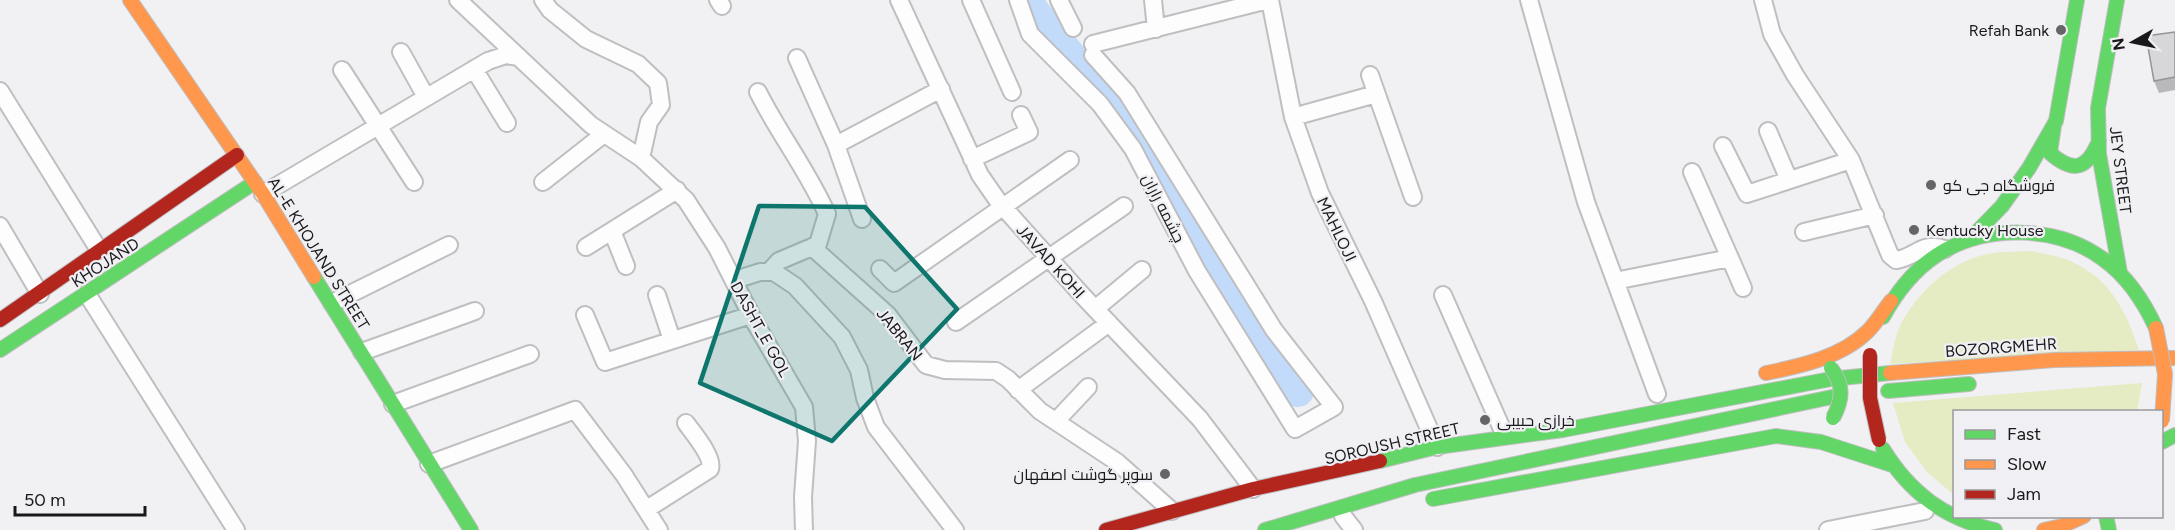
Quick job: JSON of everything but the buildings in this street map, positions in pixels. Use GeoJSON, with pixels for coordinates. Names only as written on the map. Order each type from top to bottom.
{"type":"FeatureCollection","features":[{"type":"Feature","properties":{"kind":"main road","name":"AL-E KHOJAND STREET"},"geometry":{"type":"LineString","coordinates":[[130,0],[259,188],[471,530]]}},
{"type":"Feature","properties":{"kind":"main road"},"geometry":{"type":"LineString","coordinates":[[2077,0],[2050,153],[2061,165],[2078,166],[2093,158],[2099,141]]}},
{"type":"Feature","properties":{"kind":"main road","name":"JEY STREET"},"geometry":{"type":"LineString","coordinates":[[2117,0],[2098,108],[2099,154],[2120,273]]}},
{"type":"Feature","properties":{"kind":"main road"},"geometry":{"type":"LineString","coordinates":[[1969,240],[2002,206],[2029,168],[2055,121]]}},
{"type":"Feature","properties":{"kind":"main road","name":"KHOJAND"},"geometry":{"type":"LineString","coordinates":[[0,320],[237,155]]}},
{"type":"Feature","properties":{"kind":"main road"},"geometry":{"type":"LineString","coordinates":[[209,175],[224,172],[231,178],[234,183],[234,193],[228,201]]}},
{"type":"Feature","properties":{"kind":"main road","name":"KHOJAND"},"geometry":{"type":"LineString","coordinates":[[0,350],[228,201],[259,188]]}},
{"type":"Feature","properties":{"kind":"main road"},"geometry":{"type":"LineString","coordinates":[[1755,375],[1808,363],[1853,342],[1868,330],[1910,280],[1946,250],[1969,240],[1995,233],[2049,235],[2099,256],[2120,273],[2146,306],[2163,351],[2166,399],[2163,416]]}},
{"type":"Feature","properties":{"kind":"main road"},"geometry":{"type":"LineString","coordinates":[[1891,301],[1878,327],[1870,354],[1867,383],[1870,412],[1879,440],[1892,465],[1918,495],[1953,517]]}},
{"type":"Feature","properties":{"kind":"main road"},"geometry":{"type":"LineString","coordinates":[[2146,306],[2168,313]]}},
{"type":"Feature","properties":{"kind":"main road","name":"BOZORGMEHR"},"geometry":{"type":"LineString","coordinates":[[1831,373],[2055,360],[2173,358]]}},
{"type":"Feature","properties":{"kind":"main road"},"geometry":{"type":"LineString","coordinates":[[1795,436],[1819,427],[1833,418],[1841,403],[1839,377],[1808,363]]}},
{"type":"Feature","properties":{"kind":"main road","name":"SOROUSH STREET"},"geometry":{"type":"LineString","coordinates":[[1106,530],[1253,489],[1323,475],[1437,447],[1563,430],[1831,373]]}},
{"type":"Feature","properties":{"kind":"main road"},"geometry":{"type":"LineString","coordinates":[[2153,374],[2174,375]]}},
{"type":"Feature","properties":{"kind":"main road"},"geometry":{"type":"LineString","coordinates":[[1266,530],[1415,485],[1850,395],[1982,383]]}},
{"type":"Feature","properties":{"kind":"main road"},"geometry":{"type":"LineString","coordinates":[[1437,447],[1524,422]]}},
{"type":"Feature","properties":{"kind":"main road"},"geometry":{"type":"LineString","coordinates":[[1423,501],[1776,436],[1795,436],[1842,446],[1892,465]]}},
{"type":"Feature","properties":{"kind":"main road"},"geometry":{"type":"LineString","coordinates":[[1918,495],[1927,516]]}},
{"type":"Feature","properties":{"kind":"main road"},"geometry":{"type":"LineString","coordinates":[[1266,530],[1348,523],[1389,508]]}},
{"type":"Feature","properties":{"kind":"main road"},"geometry":{"type":"LineString","coordinates":[[1956,518],[1977,527],[1995,530]]}},
{"type":"Feature","properties":{"kind":"main road"},"geometry":{"type":"LineString","coordinates":[[2044,530],[2065,528],[2081,518]]}},
{"type":"Feature","properties":{"kind":"street","name":"DASHT_E GOL"},"geometry":{"type":"LineString","coordinates":[[458,0],[591,125],[641,158],[687,200],[717,248],[735,280],[750,315],[804,407],[807,441],[803,497],[804,530]]}},
{"type":"Feature","properties":{"kind":"street"},"geometry":{"type":"LineString","coordinates":[[543,0],[550,10],[586,39],[638,64],[658,83],[661,105],[649,122],[641,158]]}},
{"type":"Feature","properties":{"kind":"street","name":"JAVAD KOHI"},"geometry":{"type":"LineString","coordinates":[[899,0],[972,159],[980,175],[1002,206],[1095,309],[1200,419],[1253,489]]}},
{"type":"Feature","properties":{"kind":"street"},"geometry":{"type":"LineString","coordinates":[[971,0],[1012,92]]}},
{"type":"Feature","properties":{"kind":"street","name":"چشمه راران"},"geometry":{"type":"LineString","coordinates":[[1017,0],[1030,34],[1100,104],[1133,149],[1197,271],[1295,429],[1334,407],[1274,330],[1127,93],[1093,50],[1156,29]]}},
{"type":"Feature","properties":{"kind":"street"},"geometry":{"type":"LineString","coordinates":[[1059,0],[1074,27]]}},
{"type":"Feature","properties":{"kind":"street"},"geometry":{"type":"LineString","coordinates":[[1153,0],[1156,29],[1269,0]]}},
{"type":"Feature","properties":{"kind":"street","name":"MAHLOJI"},"geometry":{"type":"LineString","coordinates":[[1269,0],[1293,117],[1320,193],[1373,301],[1437,447]]}},
{"type":"Feature","properties":{"kind":"street"},"geometry":{"type":"LineString","coordinates":[[1528,0],[1586,202],[1657,394]]}},
{"type":"Feature","properties":{"kind":"street"},"geometry":{"type":"LineString","coordinates":[[1763,0],[1772,34],[1795,75],[1851,160],[1890,255],[1896,260],[1904,259],[1928,246],[1946,250]]}},
{"type":"Feature","properties":{"kind":"street"},"geometry":{"type":"LineString","coordinates":[[401,52],[426,97]]}},
{"type":"Feature","properties":{"kind":"street"},"geometry":{"type":"LineString","coordinates":[[259,188],[379,125],[488,61],[506,55],[519,57]]}},
{"type":"Feature","properties":{"kind":"street"},"geometry":{"type":"LineString","coordinates":[[797,58],[836,145],[862,219]]}},
{"type":"Feature","properties":{"kind":"street"},"geometry":{"type":"LineString","coordinates":[[474,69],[507,123]]}},
{"type":"Feature","properties":{"kind":"street"},"geometry":{"type":"LineString","coordinates":[[342,70],[414,182]]}},
{"type":"Feature","properties":{"kind":"street"},"geometry":{"type":"LineString","coordinates":[[1370,75],[1413,197]]}},
{"type":"Feature","properties":{"kind":"street"},"geometry":{"type":"LineString","coordinates":[[836,145],[941,89]]}},
{"type":"Feature","properties":{"kind":"street"},"geometry":{"type":"LineString","coordinates":[[0,91],[99,250]]}},
{"type":"Feature","properties":{"kind":"street"},"geometry":{"type":"LineString","coordinates":[[758,92],[814,185],[827,214],[818,244],[778,261],[769,272]]}},
{"type":"Feature","properties":{"kind":"street"},"geometry":{"type":"LineString","coordinates":[[1293,117],[1376,94]]}},
{"type":"Feature","properties":{"kind":"street"},"geometry":{"type":"LineString","coordinates":[[972,159],[1029,132],[1021,115]]}},
{"type":"Feature","properties":{"kind":"street"},"geometry":{"type":"LineString","coordinates":[[1767,131],[1789,180]]}},
{"type":"Feature","properties":{"kind":"street"},"geometry":{"type":"LineString","coordinates":[[543,182],[604,134]]}},
{"type":"Feature","properties":{"kind":"street"},"geometry":{"type":"LineString","coordinates":[[1723,146],[1747,194],[1851,160]]}},
{"type":"Feature","properties":{"kind":"street"},"geometry":{"type":"LineString","coordinates":[[880,269],[894,283],[1070,160]]}},
{"type":"Feature","properties":{"kind":"street"},"geometry":{"type":"LineString","coordinates":[[1692,172],[1743,288]]}},
{"type":"Feature","properties":{"kind":"street"},"geometry":{"type":"LineString","coordinates":[[586,248],[677,190]]}},
{"type":"Feature","properties":{"kind":"street"},"geometry":{"type":"LineString","coordinates":[[956,322],[1124,206]]}},
{"type":"Feature","properties":{"kind":"street"},"geometry":{"type":"LineString","coordinates":[[1804,232],[1875,215]]}},
{"type":"Feature","properties":{"kind":"street"},"geometry":{"type":"LineString","coordinates":[[0,226],[39,294]]}},
{"type":"Feature","properties":{"kind":"street"},"geometry":{"type":"LineString","coordinates":[[612,231],[626,266]]}},
{"type":"Feature","properties":{"kind":"street"},"geometry":{"type":"LineString","coordinates":[[332,303],[449,245]]}},
{"type":"Feature","properties":{"kind":"street","name":"JABRAN"},"geometry":{"type":"LineString","coordinates":[[812,247],[888,315],[926,365],[945,370],[996,371],[1008,379],[1040,411],[1117,462],[1172,511]]}},
{"type":"Feature","properties":{"kind":"street"},"geometry":{"type":"LineString","coordinates":[[1615,281],[1730,258]]}},
{"type":"Feature","properties":{"kind":"street"},"geometry":{"type":"LineString","coordinates":[[1095,309],[1142,270]]}},
{"type":"Feature","properties":{"kind":"street"},"geometry":{"type":"LineString","coordinates":[[735,280],[760,272],[774,272],[795,286],[842,338],[859,370],[865,398],[876,427],[955,530]]}},
{"type":"Feature","properties":{"kind":"street"},"geometry":{"type":"LineString","coordinates":[[87,294],[236,530]]}},
{"type":"Feature","properties":{"kind":"street"},"geometry":{"type":"LineString","coordinates":[[657,295],[672,340]]}},
{"type":"Feature","properties":{"kind":"street"},"geometry":{"type":"LineString","coordinates":[[1443,295],[1502,429]]}},
{"type":"Feature","properties":{"kind":"street"},"geometry":{"type":"LineString","coordinates":[[362,352],[475,311]]}},
{"type":"Feature","properties":{"kind":"street"},"geometry":{"type":"LineString","coordinates":[[585,315],[604,362],[750,315]]}},
{"type":"Feature","properties":{"kind":"street"},"geometry":{"type":"LineString","coordinates":[[1018,390],[1109,324]]}},
{"type":"Feature","properties":{"kind":"street"},"geometry":{"type":"LineString","coordinates":[[393,404],[530,354]]}},
{"type":"Feature","properties":{"kind":"street"},"geometry":{"type":"LineString","coordinates":[[1056,421],[1088,387]]}},
{"type":"Feature","properties":{"kind":"street"},"geometry":{"type":"LineString","coordinates":[[429,464],[574,410],[624,475],[659,530]]}},
{"type":"Feature","properties":{"kind":"street"},"geometry":{"type":"LineString","coordinates":[[647,509],[710,469],[709,457],[686,423]]}},
{"type":"Feature","properties":{"kind":"street"},"geometry":{"type":"LineString","coordinates":[[1828,530],[1927,516]]}},
{"type":"Feature","properties":{"kind":"highlighted area"},"geometry":{"type":"Polygon","coordinates":[[[759,206],[865,207],[957,309],[832,441],[700,383],[759,206]]]}},
{"type":"Feature","properties":{"kind":"green space"},"geometry":{"type":"Polygon","coordinates":[[[2031,251],[2067,260],[2086,269],[2107,287],[2129,322],[2139,350],[1890,364],[1901,324],[1918,299],[1939,278],[1965,261],[1979,256],[1999,252],[2031,251]]]}},
{"type":"Feature","properties":{"kind":"green space"},"geometry":{"type":"Polygon","coordinates":[[[2142,383],[2137,410],[1953,410],[1953,494],[1927,472],[1905,442],[1893,403],[2142,383]]]}},
{"type":"Feature","properties":{"kind":"waterway"},"geometry":{"type":"LineString","coordinates":[[1030,0],[1030,7],[1071,57],[1105,90],[1145,144],[1227,287],[1298,391]]}},
{"type":"Feature","properties":{"kind":"traffic: fast"},"geometry":{"type":"LineString","coordinates":[[1969,240],[2002,206],[2029,168],[2056,121],[2077,0]]}},
{"type":"Feature","properties":{"kind":"traffic: fast"},"geometry":{"type":"LineString","coordinates":[[2117,0],[2098,108],[2099,154],[2120,273]]}},
{"type":"Feature","properties":{"kind":"traffic: fast"},"geometry":{"type":"LineString","coordinates":[[2054,125],[2050,153],[2066,164],[2073,166],[2085,163],[2099,141]]}},
{"type":"Feature","properties":{"kind":"traffic: fast"},"geometry":{"type":"LineString","coordinates":[[0,350],[255,182]]}},
{"type":"Feature","properties":{"kind":"traffic: fast"},"geometry":{"type":"LineString","coordinates":[[1883,317],[1906,283],[1937,255],[1977,238],[2021,233],[2065,240],[2103,259],[2120,273],[2134,290],[2156,328]]}},
{"type":"Feature","properties":{"kind":"traffic: fast"},"geometry":{"type":"LineString","coordinates":[[314,277],[471,530]]}},
{"type":"Feature","properties":{"kind":"traffic: fast"},"geometry":{"type":"LineString","coordinates":[[1831,368],[1838,380],[1841,392],[1839,405],[1833,418]]}},
{"type":"Feature","properties":{"kind":"traffic: fast"},"geometry":{"type":"LineString","coordinates":[[1380,461],[1437,447],[1563,430],[1831,379],[1890,373]]}},
{"type":"Feature","properties":{"kind":"traffic: fast"},"geometry":{"type":"LineString","coordinates":[[1888,391],[1969,384]]}},
{"type":"Feature","properties":{"kind":"traffic: fast"},"geometry":{"type":"LineString","coordinates":[[1265,530],[1415,485],[1832,397]]}},
{"type":"Feature","properties":{"kind":"traffic: fast"},"geometry":{"type":"LineString","coordinates":[[2163,441],[2175,435]]}},
{"type":"Feature","properties":{"kind":"traffic: fast"},"geometry":{"type":"LineString","coordinates":[[1433,499],[1776,436],[1821,442],[1892,465]]}},
{"type":"Feature","properties":{"kind":"traffic: fast"},"geometry":{"type":"LineString","coordinates":[[1883,449],[1917,491],[1930,502],[1953,515]]}},
{"type":"Feature","properties":{"kind":"traffic: fast"},"geometry":{"type":"LineString","coordinates":[[1958,518],[1995,530]]}},
{"type":"Feature","properties":{"kind":"traffic: fast"},"geometry":{"type":"LineString","coordinates":[[2106,518],[2109,530]]}},
{"type":"Feature","properties":{"kind":"traffic: slow"},"geometry":{"type":"LineString","coordinates":[[130,0],[263,194],[314,277]]}},
{"type":"Feature","properties":{"kind":"traffic: slow"},"geometry":{"type":"LineString","coordinates":[[1766,373],[1820,359],[1846,348],[1868,331],[1891,301]]}},
{"type":"Feature","properties":{"kind":"traffic: slow"},"geometry":{"type":"LineString","coordinates":[[2156,328],[2165,374],[2163,410]]}},
{"type":"Feature","properties":{"kind":"traffic: slow"},"geometry":{"type":"LineString","coordinates":[[1890,373],[2055,360],[2173,358]]}},
{"type":"Feature","properties":{"kind":"traffic: slow"},"geometry":{"type":"LineString","coordinates":[[2044,530],[2062,526],[2080,518]]}},
{"type":"Feature","properties":{"kind":"traffic: jam"},"geometry":{"type":"LineString","coordinates":[[0,320],[237,155]]}},
{"type":"Feature","properties":{"kind":"traffic: jam"},"geometry":{"type":"LineString","coordinates":[[1870,355],[1870,398],[1879,440]]}},
{"type":"Feature","properties":{"kind":"traffic: jam"},"geometry":{"type":"LineString","coordinates":[[1106,530],[1253,489],[1380,461]]}},
{"type":"Feature","properties":{"kind":"place","name":"Refah Bank"},"geometry":{"type":"Point","coordinates":[2061,30]}},
{"type":"Feature","properties":{"kind":"place","name":"فروشگاه جی کو"},"geometry":{"type":"Point","coordinates":[1931,185]}},
{"type":"Feature","properties":{"kind":"place","name":"Kentucky House"},"geometry":{"type":"Point","coordinates":[1914,230]}},
{"type":"Feature","properties":{"kind":"place","name":"خرازی حبیبی"},"geometry":{"type":"Point","coordinates":[1485,420]}},
{"type":"Feature","properties":{"kind":"place","name":"سوپر گوشت اصفهان"},"geometry":{"type":"Point","coordinates":[1165,474]}}]}
